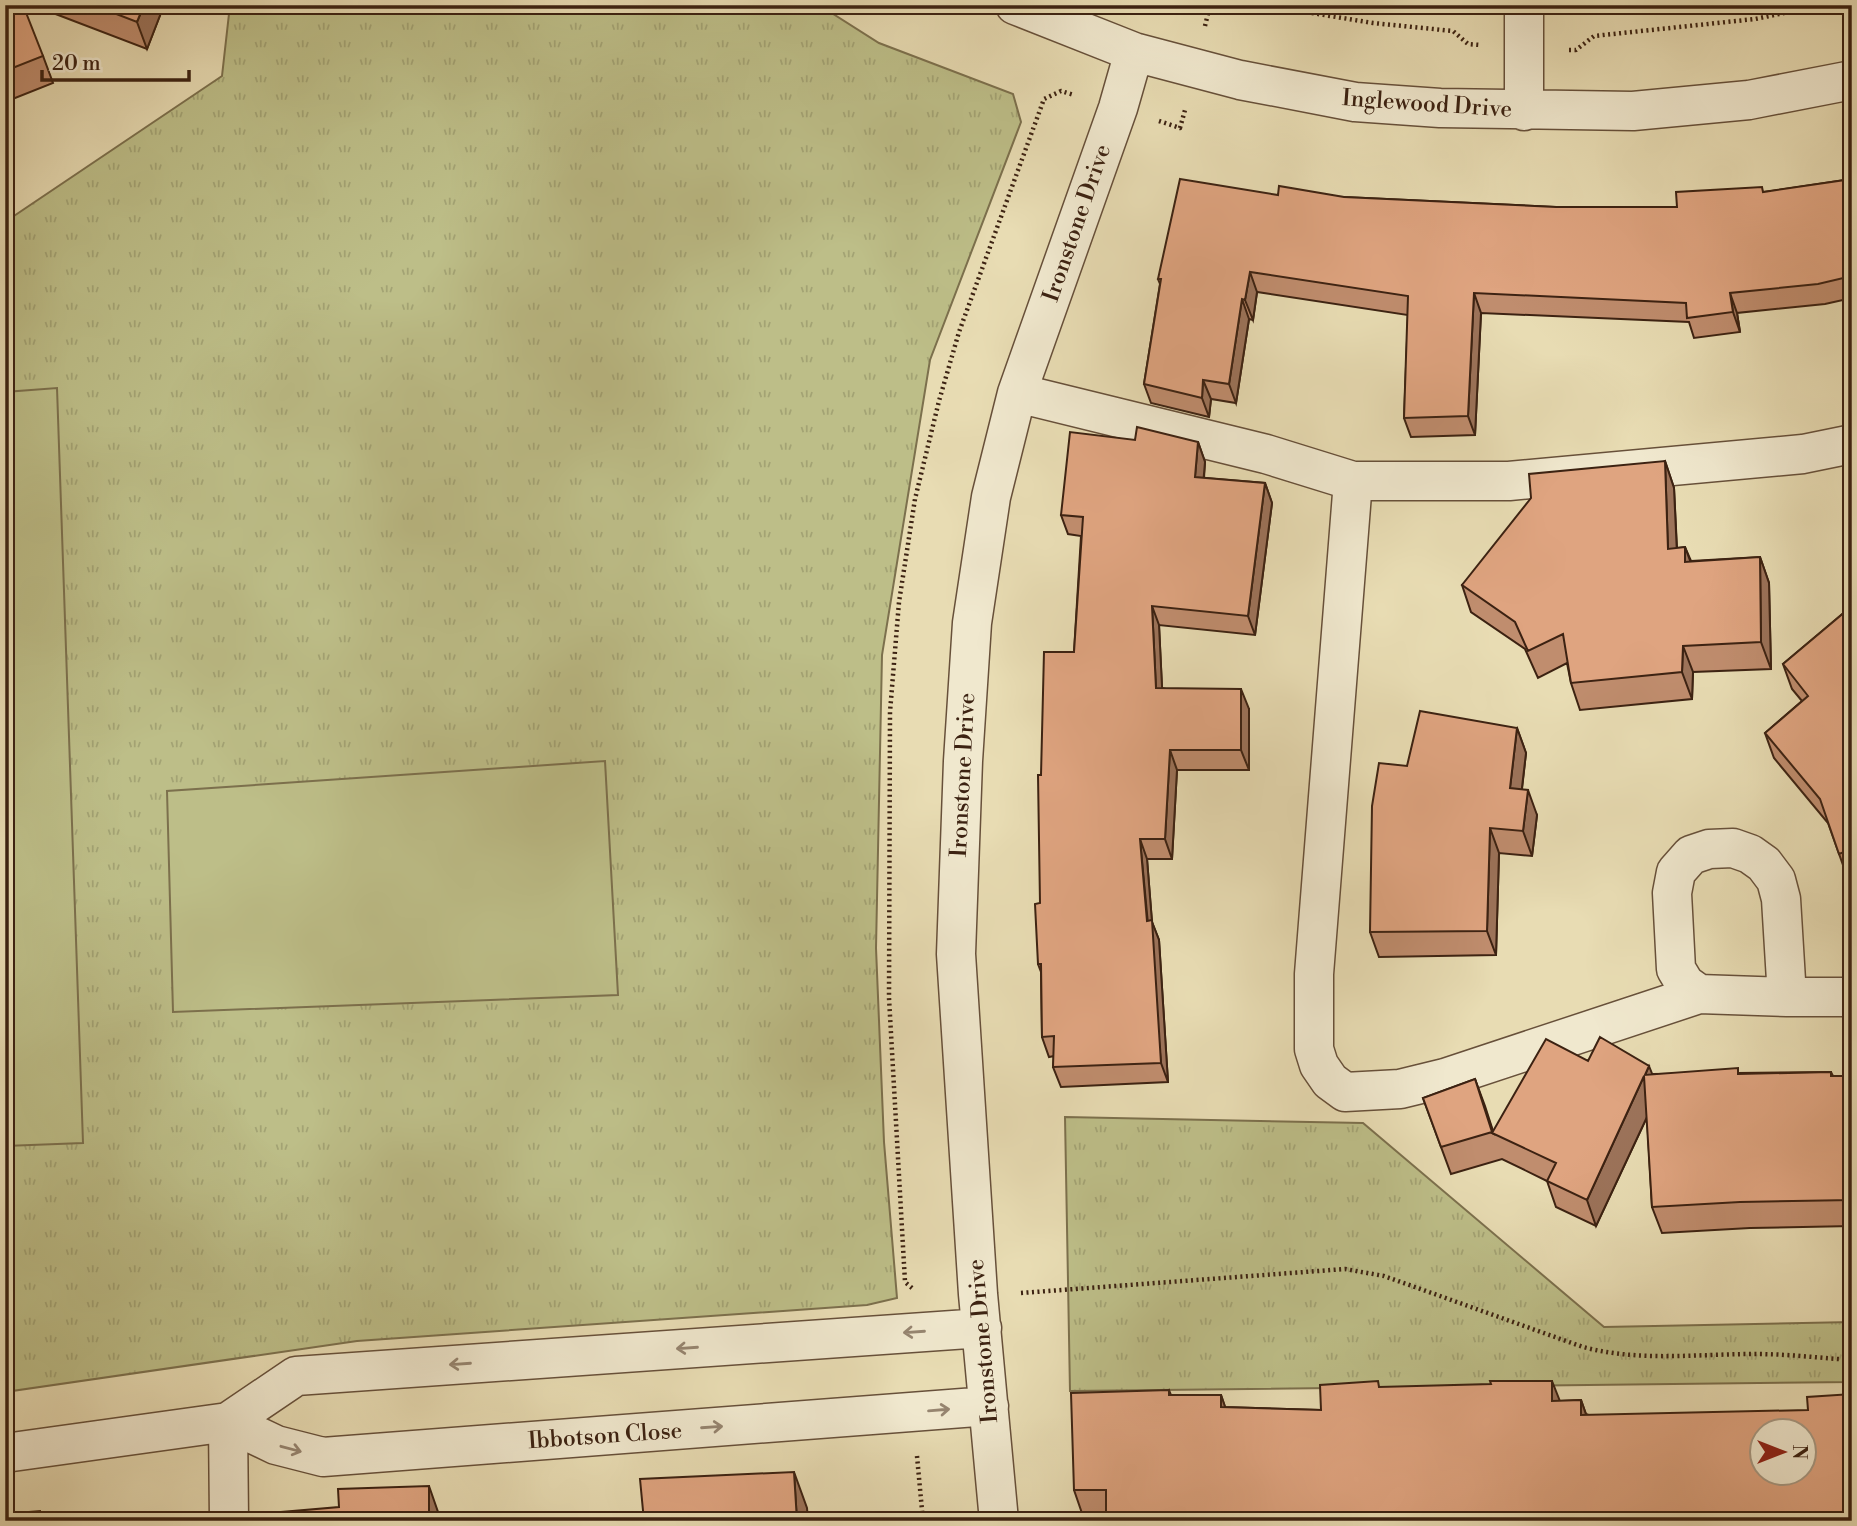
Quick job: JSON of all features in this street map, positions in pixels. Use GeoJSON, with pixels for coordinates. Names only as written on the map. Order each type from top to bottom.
{"type":"FeatureCollection","features":[{"type":"Feature","properties":{"kind":"street","name":"Inglewood Drive"},"geometry":{"type":"LineString","coordinates":[[1015,5],[1134,52],[1240,80],[1355,102],[1524,111],[1633,111],[1749,100],[1852,80]]}},
{"type":"Feature","properties":{"kind":"street"},"geometry":{"type":"LineString","coordinates":[[1524,5],[1524,111]]}},
{"type":"Feature","properties":{"kind":"street","name":"Ironstone Drive"},"geometry":{"type":"LineString","coordinates":[[999,1521],[982,1328],[957,967],[963,761],[972,623],[991,497],[1017,393],[1118,108],[1134,52]]}},
{"type":"Feature","properties":{"kind":"street"},"geometry":{"type":"LineString","coordinates":[[1017,393],[1266,454],[1353,481],[1509,481],[1802,454],[1852,444]]}},
{"type":"Feature","properties":{"kind":"street"},"geometry":{"type":"LineString","coordinates":[[1353,481],[1314,974],[1314,1049],[1319,1065],[1330,1081],[1345,1092],[1400,1089],[1445,1078],[1699,994],[1852,997]]}},
{"type":"Feature","properties":{"kind":"street"},"geometry":{"type":"LineString","coordinates":[[1699,994],[1685,984],[1676,969],[1672,892],[1676,872],[1691,855],[1709,849],[1733,848],[1750,853],[1764,863],[1776,880],[1781,899],[1787,997]]}},
{"type":"Feature","properties":{"kind":"street"},"geometry":{"type":"LineString","coordinates":[[5,1453],[228,1422],[296,1376],[982,1328]]}},
{"type":"Feature","properties":{"kind":"street","name":"Ibbotson Close"},"geometry":{"type":"LineString","coordinates":[[228,1422],[276,1445],[323,1458],[989,1406]]}},
{"type":"Feature","properties":{"kind":"street"},"geometry":{"type":"LineString","coordinates":[[228,1422],[229,1521]]}},
{"type":"Feature","properties":{"kind":"path"},"geometry":{"type":"LineString","coordinates":[[1263,5],[1373,23],[1453,31],[1468,44]]}},
{"type":"Feature","properties":{"kind":"path"},"geometry":{"type":"LineString","coordinates":[[1576,50],[1594,36],[1755,19],[1822,5]]}},
{"type":"Feature","properties":{"kind":"path"},"geometry":{"type":"LineString","coordinates":[[1022,1293],[1345,1269],[1384,1276],[1608,1354],[1640,1357],[1758,1354],[1852,1360]]}},
{"type":"Feature","properties":{"kind":"path"},"geometry":{"type":"LineString","coordinates":[[916,1453],[923,1521]]}},
{"type":"Feature","properties":{"kind":"green space"},"geometry":{"type":"Polygon","coordinates":[[[230,5],[819,5],[879,43],[1013,94],[1021,122],[930,360],[882,655],[876,948],[884,1142],[897,1298],[867,1305],[357,1341],[5,1392],[5,222],[222,76],[230,5]]]}},
{"type":"Feature","properties":{"kind":"green space"},"geometry":{"type":"Polygon","coordinates":[[[57,388],[83,1143],[5,1146],[5,392],[57,388]]]}},
{"type":"Feature","properties":{"kind":"green space"},"geometry":{"type":"Polygon","coordinates":[[[605,761],[618,995],[173,1012],[167,791],[605,761]]]}},
{"type":"Feature","properties":{"kind":"green space"},"geometry":{"type":"Polygon","coordinates":[[[1065,1117],[1363,1123],[1604,1327],[1852,1322],[1852,1382],[1070,1391],[1065,1117]]]}},
{"type":"Feature","properties":{"kind":"building"},"geometry":{"type":"Polygon","coordinates":[[[5,5],[23,5],[43,56],[5,71],[5,5]]]}},
{"type":"Feature","properties":{"kind":"building"},"geometry":{"type":"Polygon","coordinates":[[[93,5],[144,5],[137,22],[93,5]]]}},
{"type":"Feature","properties":{"kind":"building"},"geometry":{"type":"Polygon","coordinates":[[[1180,179],[1278,195],[1279,186],[1344,197],[1556,207],[1677,207],[1676,192],[1762,187],[1763,192],[1852,179],[1852,276],[1818,284],[1730,293],[1733,312],[1687,318],[1686,303],[1474,293],[1468,416],[1404,418],[1408,296],[1250,272],[1245,300],[1242,299],[1229,384],[1203,380],[1202,398],[1144,384],[1161,279],[1158,279],[1180,179]]]}},
{"type":"Feature","properties":{"kind":"building"},"geometry":{"type":"Polygon","coordinates":[[[1137,427],[1198,442],[1195,477],[1265,483],[1248,616],[1152,606],[1156,688],[1241,689],[1241,750],[1170,750],[1165,839],[1140,839],[1147,921],[1152,920],[1161,1063],[1053,1067],[1054,1036],[1042,1037],[1041,964],[1038,964],[1035,904],[1040,903],[1038,775],[1041,775],[1044,652],[1074,652],[1083,517],[1061,515],[1070,432],[1135,440],[1137,427]]]}},
{"type":"Feature","properties":{"kind":"building"},"geometry":{"type":"Polygon","coordinates":[[[1665,461],[1668,549],[1685,547],[1685,562],[1760,557],[1761,642],[1683,646],[1682,672],[1571,683],[1563,634],[1528,651],[1515,622],[1462,585],[1531,498],[1529,474],[1665,461]]]}},
{"type":"Feature","properties":{"kind":"building"},"geometry":{"type":"Polygon","coordinates":[[[1852,606],[1852,849],[1839,854],[1820,799],[1765,733],[1808,696],[1783,664],[1852,606]]]}},
{"type":"Feature","properties":{"kind":"building"},"geometry":{"type":"Polygon","coordinates":[[[1420,711],[1517,728],[1510,788],[1528,790],[1523,831],[1490,828],[1487,931],[1370,932],[1372,806],[1379,763],[1407,766],[1420,711]]]}},
{"type":"Feature","properties":{"kind":"building"},"geometry":{"type":"Polygon","coordinates":[[[1600,1037],[1649,1066],[1645,1075],[1738,1068],[1738,1074],[1831,1072],[1831,1076],[1852,1076],[1852,1200],[1652,1207],[1644,1076],[1587,1200],[1547,1181],[1556,1163],[1492,1133],[1546,1039],[1588,1061],[1600,1037]]]}},
{"type":"Feature","properties":{"kind":"building"},"geometry":{"type":"Polygon","coordinates":[[[1475,1079],[1492,1132],[1441,1147],[1423,1098],[1475,1079]]]}},
{"type":"Feature","properties":{"kind":"building"},"geometry":{"type":"Polygon","coordinates":[[[1378,1381],[1379,1387],[1491,1384],[1490,1381],[1552,1381],[1552,1401],[1581,1400],[1581,1415],[1808,1410],[1807,1397],[1852,1394],[1852,1521],[1106,1521],[1106,1490],[1074,1490],[1071,1393],[1169,1390],[1169,1395],[1221,1395],[1221,1407],[1321,1410],[1320,1385],[1378,1381]]]}},
{"type":"Feature","properties":{"kind":"building"},"geometry":{"type":"Polygon","coordinates":[[[794,1472],[797,1521],[644,1521],[640,1479],[794,1472]]]}},
{"type":"Feature","properties":{"kind":"building"},"geometry":{"type":"Polygon","coordinates":[[[429,1486],[429,1521],[270,1521],[270,1513],[339,1507],[338,1489],[429,1486]]]}},
{"type":"Feature","properties":{"kind":"building"},"geometry":{"type":"Polygon","coordinates":[[[40,1511],[41,1521],[5,1521],[5,1514],[40,1511]]]}}]}
